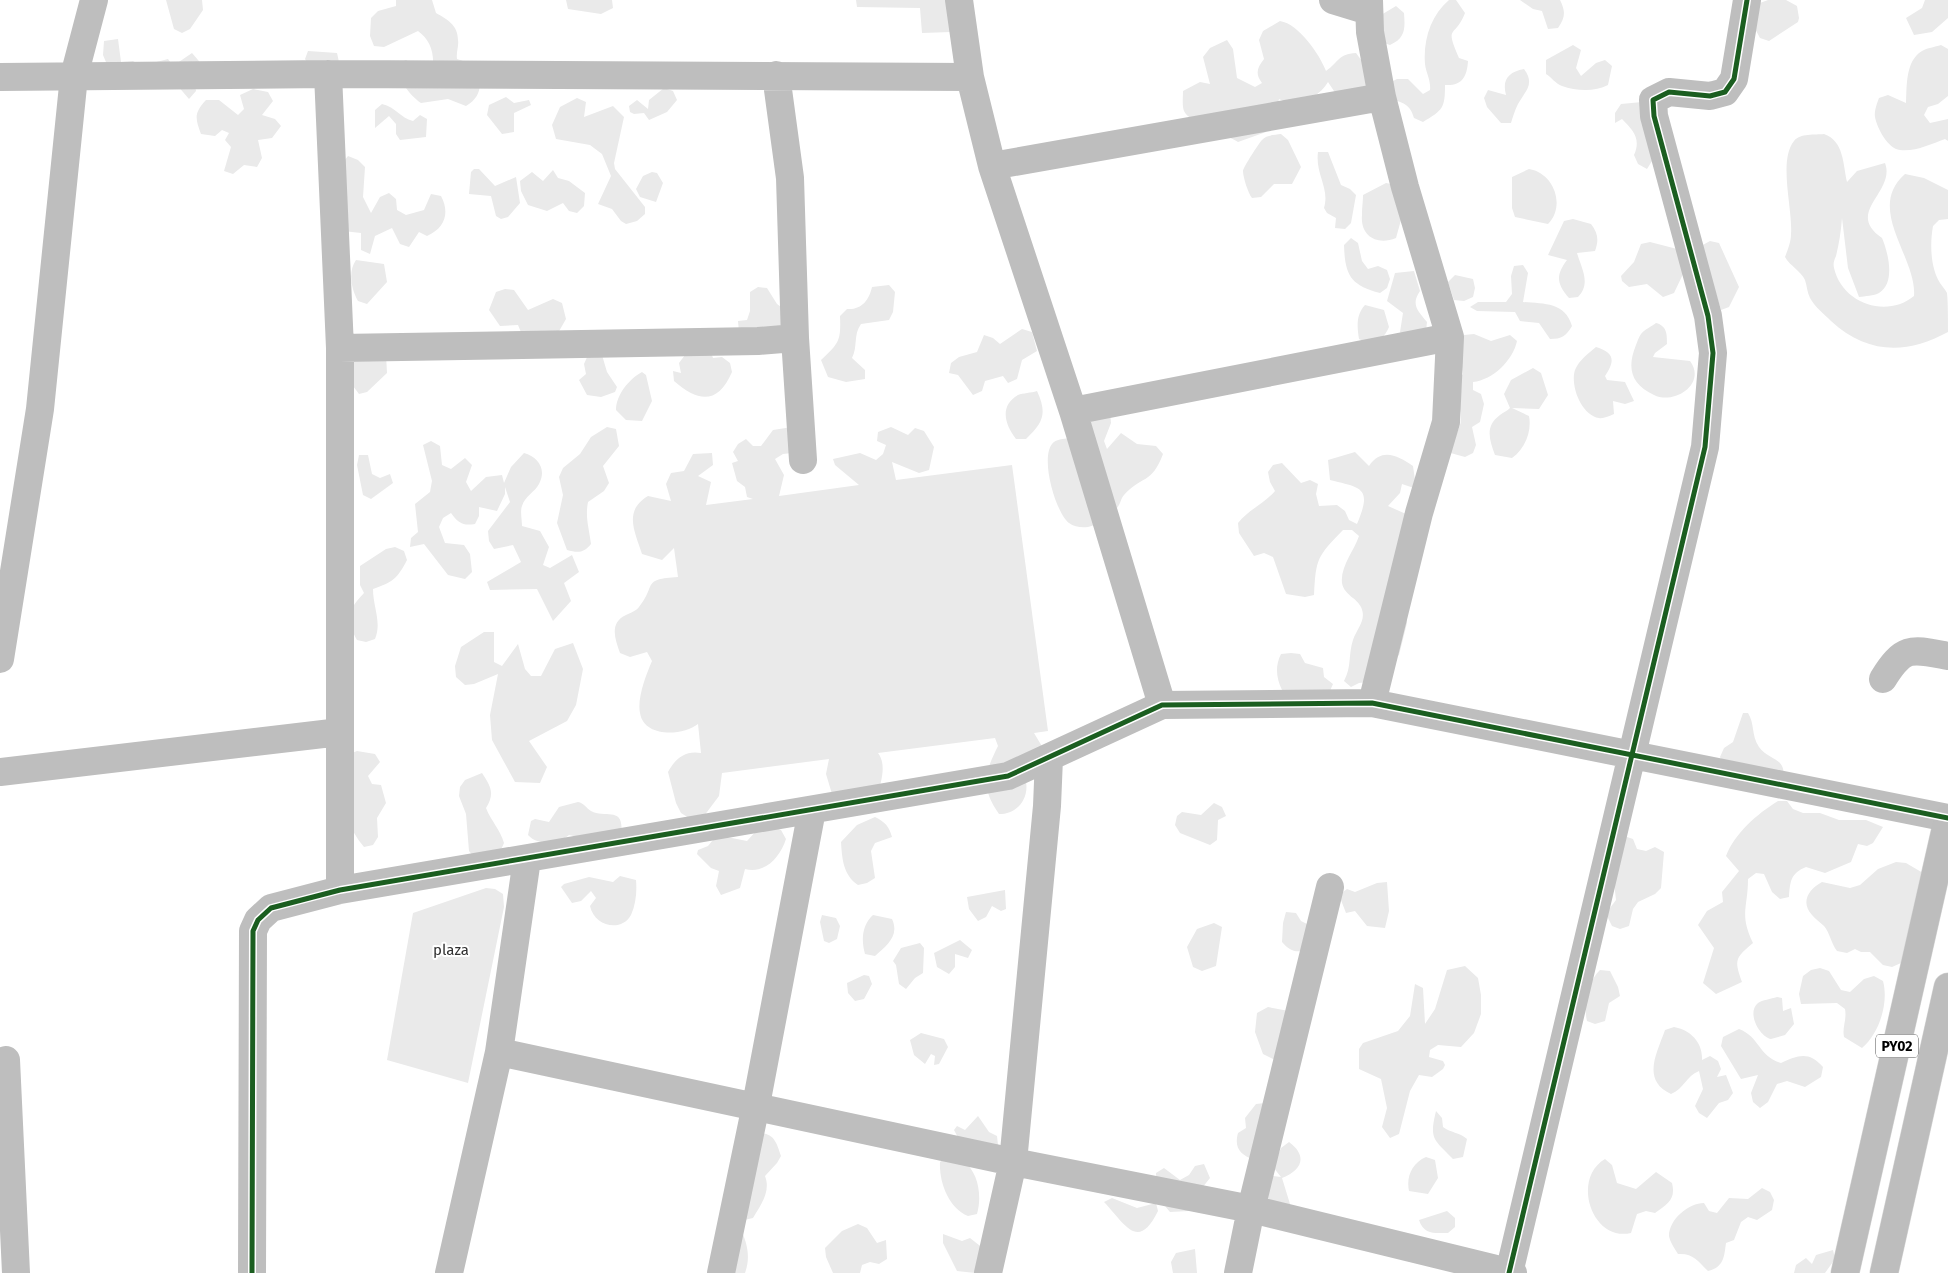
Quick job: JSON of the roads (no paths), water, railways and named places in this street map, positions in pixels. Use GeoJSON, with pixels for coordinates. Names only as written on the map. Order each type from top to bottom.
{"type":"FeatureCollection","features":[{"type":"Feature","properties":{"kind":"highway","name":"PY02"},"geometry":{"type":"LineString","coordinates":[[1845,1273],[1948,818]]}},
{"type":"Feature","properties":{"kind":"highway","name":"PY02"},"geometry":{"type":"LineString","coordinates":[[1884,1273],[1948,987]]}},
{"type":"Feature","properties":{"kind":"street"},"geometry":{"type":"LineString","coordinates":[[0,659],[40,409],[74,76],[94,0]]}},
{"type":"Feature","properties":{"kind":"street"},"geometry":{"type":"LineString","coordinates":[[959,0],[970,77],[992,166],[1073,411],[1162,705]]}},
{"type":"Feature","properties":{"kind":"street"},"geometry":{"type":"LineString","coordinates":[[1333,0],[1369,6],[1370,32],[1382,97],[1404,187],[1450,338],[1446,422],[1419,514],[1372,703]]}},
{"type":"Feature","properties":{"kind":"street"},"geometry":{"type":"LineString","coordinates":[[499,1052],[1013,1162],[1251,1208],[1510,1273],[1705,447],[1712,363],[1708,316],[1654,116],[1654,100],[1669,92],[1710,96],[1725,92],[1734,78],[1747,0]]}},
{"type":"Feature","properties":{"kind":"street"},"geometry":{"type":"LineString","coordinates":[[328,74],[340,348],[340,890]]}},
{"type":"Feature","properties":{"kind":"street"},"geometry":{"type":"LineString","coordinates":[[0,77],[328,74],[970,77]]}},
{"type":"Feature","properties":{"kind":"street"},"geometry":{"type":"LineString","coordinates":[[776,75],[790,178],[795,338],[803,460]]}},
{"type":"Feature","properties":{"kind":"street"},"geometry":{"type":"LineString","coordinates":[[992,166],[1382,97]]}},
{"type":"Feature","properties":{"kind":"street"},"geometry":{"type":"LineString","coordinates":[[340,348],[748,342],[795,338]]}},
{"type":"Feature","properties":{"kind":"street"},"geometry":{"type":"LineString","coordinates":[[1073,411],[1450,338]]}},
{"type":"Feature","properties":{"kind":"street"},"geometry":{"type":"LineString","coordinates":[[1883,679],[1895,660],[1912,651],[1948,656]]}},
{"type":"Feature","properties":{"kind":"street"},"geometry":{"type":"LineString","coordinates":[[252,1273],[253,931],[258,920],[271,908],[340,890],[1008,776],[1162,705],[1372,703],[1948,818]]}},
{"type":"Feature","properties":{"kind":"street"},"geometry":{"type":"LineString","coordinates":[[0,772],[340,732]]}},
{"type":"Feature","properties":{"kind":"street"},"geometry":{"type":"LineString","coordinates":[[988,1273],[1013,1162],[1047,806],[1049,758]]}},
{"type":"Feature","properties":{"kind":"street"},"geometry":{"type":"LineString","coordinates":[[721,1273],[756,1106],[812,810]]}},
{"type":"Feature","properties":{"kind":"street"},"geometry":{"type":"LineString","coordinates":[[449,1273],[499,1052],[527,859]]}},
{"type":"Feature","properties":{"kind":"street"},"geometry":{"type":"LineString","coordinates":[[1238,1273],[1251,1208],[1330,887]]}},
{"type":"Feature","properties":{"kind":"street"},"geometry":{"type":"LineString","coordinates":[[6,1060],[16,1273]]}},
{"type":"Feature","properties":{"kind":"park label","name":"plaza"},"geometry":{"type":"Point","coordinates":[451,950]}}]}
